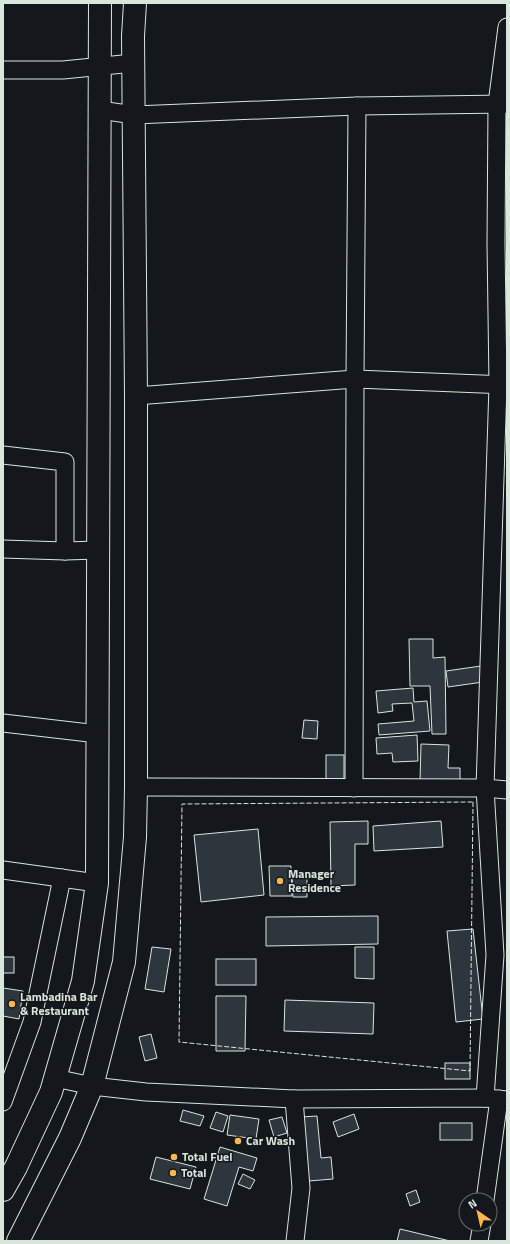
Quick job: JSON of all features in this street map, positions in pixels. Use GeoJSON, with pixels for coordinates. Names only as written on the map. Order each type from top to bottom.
{"type":"FeatureCollection","features":[{"type":"Feature","properties":{"kind":"highway"},"geometry":{"type":"LineString","coordinates":[[3,1190],[16,1167],[51,1092],[83,981],[97,883],[100,3]]}},
{"type":"Feature","properties":{"kind":"highway"},"geometry":{"type":"LineString","coordinates":[[18,1241],[70,1138],[92,1086],[124,962],[135,837],[136,787],[136,396],[133,62],[135,3]]}},
{"type":"Feature","properties":{"kind":"street"},"geometry":{"type":"LineString","coordinates":[[486,1192],[497,1099],[501,955],[485,788],[503,385],[501,243],[502,104],[507,27]]}},
{"type":"Feature","properties":{"kind":"street"},"geometry":{"type":"LineString","coordinates":[[3,70],[63,70],[133,62]]}},
{"type":"Feature","properties":{"kind":"street"},"geometry":{"type":"LineString","coordinates":[[100,110],[134,115],[357,106],[502,104]]}},
{"type":"Feature","properties":{"kind":"street"},"geometry":{"type":"LineString","coordinates":[[354,788],[357,106]]}},
{"type":"Feature","properties":{"kind":"street"},"geometry":{"type":"LineString","coordinates":[[136,396],[355,379],[503,385]]}},
{"type":"Feature","properties":{"kind":"street"},"geometry":{"type":"LineString","coordinates":[[3,455],[65,462],[65,551]]}},
{"type":"Feature","properties":{"kind":"street"},"geometry":{"type":"LineString","coordinates":[[3,549],[65,551],[98,550]]}},
{"type":"Feature","properties":{"kind":"street"},"geometry":{"type":"LineString","coordinates":[[3,723],[98,734]]}},
{"type":"Feature","properties":{"kind":"street"},"geometry":{"type":"LineString","coordinates":[[136,787],[485,788],[507,790]]}},
{"type":"Feature","properties":{"kind":"street"},"geometry":{"type":"LineString","coordinates":[[3,870],[97,883]]}},
{"type":"Feature","properties":{"kind":"street"},"geometry":{"type":"LineString","coordinates":[[3,1102],[32,1022],[62,878]]}},
{"type":"Feature","properties":{"kind":"street"},"geometry":{"type":"LineString","coordinates":[[55,1078],[92,1086],[146,1092],[294,1099],[497,1099]]}},
{"type":"Feature","properties":{"kind":"street"},"geometry":{"type":"LineString","coordinates":[[294,1099],[301,1188],[295,1241]]}},
{"type":"Feature","properties":{"kind":"building"},"geometry":{"type":"Polygon","coordinates":[[[409,639],[433,639],[433,658],[445,657],[446,734],[432,734],[430,686],[410,686],[409,639]]]}},
{"type":"Feature","properties":{"kind":"building"},"geometry":{"type":"Polygon","coordinates":[[[481,666],[483,682],[448,687],[446,671],[481,666]]]}},
{"type":"Feature","properties":{"kind":"building"},"geometry":{"type":"Polygon","coordinates":[[[413,688],[414,702],[427,701],[430,731],[379,735],[378,724],[414,721],[412,703],[392,704],[393,711],[378,713],[376,691],[413,688]]]}},
{"type":"Feature","properties":{"kind":"building"},"geometry":{"type":"Polygon","coordinates":[[[304,720],[318,721],[317,739],[302,738],[304,720]]]}},
{"type":"Feature","properties":{"kind":"building"},"geometry":{"type":"Polygon","coordinates":[[[417,735],[418,761],[393,762],[392,753],[377,754],[376,738],[417,735]]]}},
{"type":"Feature","properties":{"kind":"building"},"geometry":{"type":"Polygon","coordinates":[[[421,744],[449,745],[448,768],[460,768],[460,783],[420,782],[421,744]]]}},
{"type":"Feature","properties":{"kind":"building"},"geometry":{"type":"Polygon","coordinates":[[[326,755],[344,755],[344,783],[326,783],[326,755]]]}},
{"type":"Feature","properties":{"kind":"building"},"geometry":{"type":"Polygon","coordinates":[[[368,821],[368,844],[355,844],[355,885],[331,886],[330,822],[368,821]]]}},
{"type":"Feature","properties":{"kind":"building"},"geometry":{"type":"Polygon","coordinates":[[[441,821],[443,847],[374,851],[373,826],[441,821]]]}},
{"type":"Feature","properties":{"kind":"building"},"geometry":{"type":"Polygon","coordinates":[[[258,829],[264,895],[201,902],[194,835],[258,829]]]}},
{"type":"Feature","properties":{"kind":"building","name":"Manager Residence"},"geometry":{"type":"Polygon","coordinates":[[[269,866],[291,866],[292,896],[270,896],[269,866]]]}},
{"type":"Feature","properties":{"kind":"building"},"geometry":{"type":"Polygon","coordinates":[[[307,873],[307,897],[293,897],[292,874],[307,873]]]}},
{"type":"Feature","properties":{"kind":"building"},"geometry":{"type":"Polygon","coordinates":[[[378,916],[378,944],[266,946],[266,917],[378,916]]]}},
{"type":"Feature","properties":{"kind":"building"},"geometry":{"type":"Polygon","coordinates":[[[473,929],[483,1019],[456,1022],[447,931],[473,929]]]}},
{"type":"Feature","properties":{"kind":"building"},"geometry":{"type":"Polygon","coordinates":[[[152,947],[171,949],[164,992],[145,989],[152,947]]]}},
{"type":"Feature","properties":{"kind":"building"},"geometry":{"type":"Polygon","coordinates":[[[355,947],[374,947],[374,979],[355,978],[355,947]]]}},
{"type":"Feature","properties":{"kind":"building"},"geometry":{"type":"Polygon","coordinates":[[[3,957],[14,957],[14,973],[3,973],[3,957]]]}},
{"type":"Feature","properties":{"kind":"building"},"geometry":{"type":"Polygon","coordinates":[[[216,959],[256,959],[256,985],[216,985],[216,959]]]}},
{"type":"Feature","properties":{"kind":"building","name":"Lambadina Bar & Restaurant"},"geometry":{"type":"Polygon","coordinates":[[[3,988],[23,991],[19,1019],[3,1016],[3,988]]]}},
{"type":"Feature","properties":{"kind":"building"},"geometry":{"type":"Polygon","coordinates":[[[216,996],[246,996],[245,1051],[216,1051],[216,996]]]}},
{"type":"Feature","properties":{"kind":"building"},"geometry":{"type":"Polygon","coordinates":[[[285,1000],[374,1003],[373,1034],[284,1031],[285,1000]]]}},
{"type":"Feature","properties":{"kind":"building"},"geometry":{"type":"Polygon","coordinates":[[[151,1034],[157,1058],[145,1061],[139,1037],[151,1034]]]}},
{"type":"Feature","properties":{"kind":"building"},"geometry":{"type":"Polygon","coordinates":[[[445,1063],[470,1063],[470,1079],[445,1079],[445,1063]]]}},
{"type":"Feature","properties":{"kind":"building"},"geometry":{"type":"Polygon","coordinates":[[[183,1110],[204,1116],[200,1126],[180,1121],[183,1110]]]}},
{"type":"Feature","properties":{"kind":"building"},"geometry":{"type":"Polygon","coordinates":[[[216,1112],[228,1116],[223,1132],[210,1128],[216,1112]]]}},
{"type":"Feature","properties":{"kind":"building"},"geometry":{"type":"Polygon","coordinates":[[[354,1114],[359,1129],[338,1137],[333,1122],[354,1114]]]}},
{"type":"Feature","properties":{"kind":"building"},"geometry":{"type":"Polygon","coordinates":[[[230,1115],[259,1119],[256,1139],[227,1135],[230,1115]]]}},
{"type":"Feature","properties":{"kind":"building"},"geometry":{"type":"Polygon","coordinates":[[[317,1116],[321,1158],[331,1157],[333,1179],[309,1181],[301,1117],[317,1116]]]}},
{"type":"Feature","properties":{"kind":"building"},"geometry":{"type":"Polygon","coordinates":[[[282,1117],[287,1133],[274,1137],[269,1120],[282,1117]]]}},
{"type":"Feature","properties":{"kind":"building"},"geometry":{"type":"Polygon","coordinates":[[[440,1123],[472,1123],[472,1140],[440,1140],[440,1123]]]}},
{"type":"Feature","properties":{"kind":"building"},"geometry":{"type":"Polygon","coordinates":[[[220,1147],[257,1158],[253,1171],[239,1167],[227,1206],[204,1199],[220,1147]]]}},
{"type":"Feature","properties":{"kind":"building","name":"Total"},"geometry":{"type":"Polygon","coordinates":[[[156,1157],[196,1167],[190,1189],[150,1179],[156,1157]]]}},
{"type":"Feature","properties":{"kind":"building"},"geometry":{"type":"Polygon","coordinates":[[[243,1174],[255,1180],[250,1189],[238,1184],[243,1174]]]}},
{"type":"Feature","properties":{"kind":"building"},"geometry":{"type":"Polygon","coordinates":[[[416,1190],[420,1202],[410,1206],[406,1194],[416,1190]]]}},
{"type":"Feature","properties":{"kind":"building"},"geometry":{"type":"Polygon","coordinates":[[[400,1229],[450,1241],[397,1241],[400,1229]]]}},
{"type":"Feature","properties":{"kind":"fence"},"geometry":{"type":"LineString","coordinates":[[473,802],[470,1071],[179,1042],[182,804],[473,802]]}},
{"type":"Feature","properties":{"kind":"place","name":"Manager Residence"},"geometry":{"type":"Point","coordinates":[280,881]}},
{"type":"Feature","properties":{"kind":"place","name":"Lambadina Bar & Restaurant"},"geometry":{"type":"Point","coordinates":[12,1004]}},
{"type":"Feature","properties":{"kind":"place","name":"Car Wash"},"geometry":{"type":"Point","coordinates":[238,1141]}},
{"type":"Feature","properties":{"kind":"place","name":"Total Fuel"},"geometry":{"type":"Point","coordinates":[174,1157]}},
{"type":"Feature","properties":{"kind":"place","name":"Total"},"geometry":{"type":"Point","coordinates":[173,1173]}}]}
